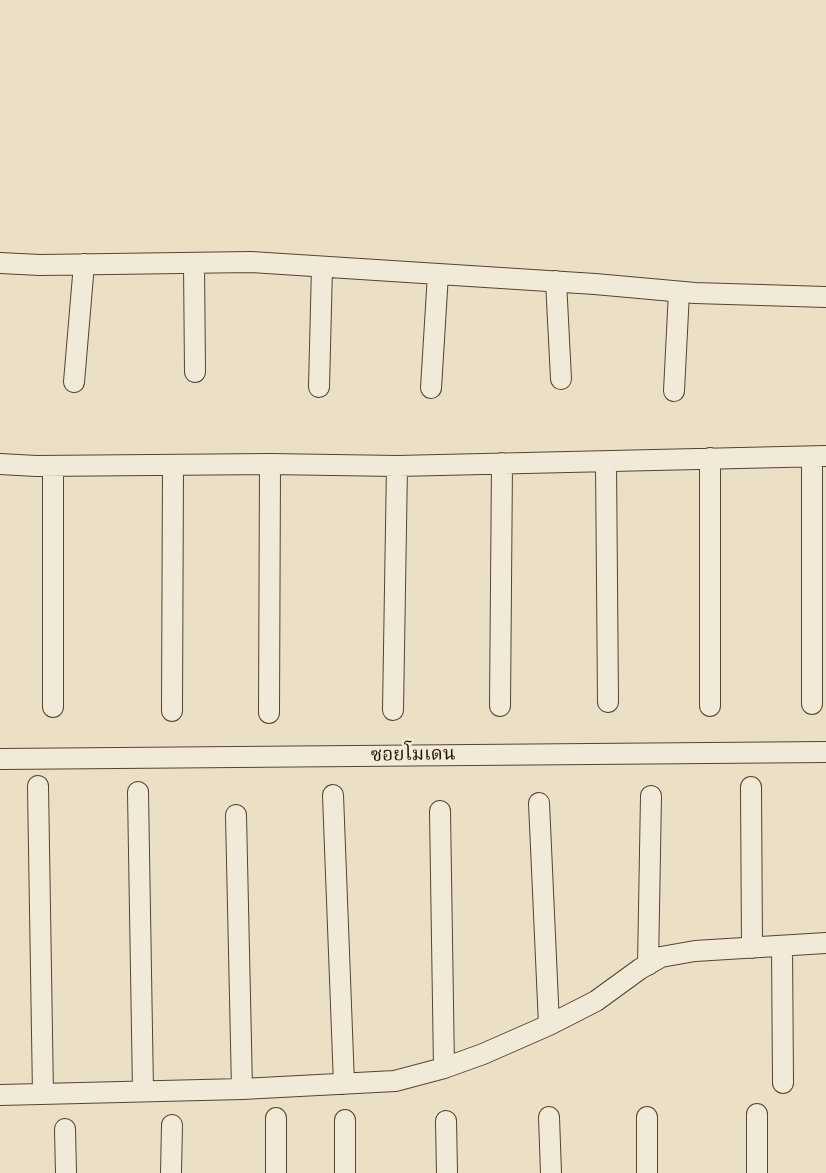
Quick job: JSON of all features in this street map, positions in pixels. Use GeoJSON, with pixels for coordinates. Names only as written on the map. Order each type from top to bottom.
{"type":"FeatureCollection","features":[{"type":"Feature","properties":{"kind":"street"},"geometry":{"type":"LineString","coordinates":[[0,263],[40,265],[251,262],[556,281],[679,292],[826,297]]}},
{"type":"Feature","properties":{"kind":"street"},"geometry":{"type":"LineString","coordinates":[[194,263],[195,372]]}},
{"type":"Feature","properties":{"kind":"street"},"geometry":{"type":"LineString","coordinates":[[74,382],[84,264]]}},
{"type":"Feature","properties":{"kind":"street"},"geometry":{"type":"LineString","coordinates":[[319,387],[322,267]]}},
{"type":"Feature","properties":{"kind":"street"},"geometry":{"type":"LineString","coordinates":[[431,388],[438,274]]}},
{"type":"Feature","properties":{"kind":"street"},"geometry":{"type":"LineString","coordinates":[[556,281],[561,380]]}},
{"type":"Feature","properties":{"kind":"street"},"geometry":{"type":"LineString","coordinates":[[674,391],[679,292]]}},
{"type":"Feature","properties":{"kind":"street"},"geometry":{"type":"LineString","coordinates":[[0,464],[53,466],[270,464],[397,466],[819,456],[812,704]]}},
{"type":"Feature","properties":{"kind":"street"},"geometry":{"type":"LineString","coordinates":[[710,458],[710,706]]}},
{"type":"Feature","properties":{"kind":"street"},"geometry":{"type":"LineString","coordinates":[[606,462],[608,702]]}},
{"type":"Feature","properties":{"kind":"street"},"geometry":{"type":"LineString","coordinates":[[500,706],[502,463]]}},
{"type":"Feature","properties":{"kind":"street"},"geometry":{"type":"LineString","coordinates":[[269,713],[270,464]]}},
{"type":"Feature","properties":{"kind":"street"},"geometry":{"type":"LineString","coordinates":[[172,711],[173,465]]}},
{"type":"Feature","properties":{"kind":"street"},"geometry":{"type":"LineString","coordinates":[[53,466],[53,707]]}},
{"type":"Feature","properties":{"kind":"street"},"geometry":{"type":"LineString","coordinates":[[393,710],[397,466]]}},
{"type":"Feature","properties":{"kind":"street","name":"ซอยโมเดน"},"geometry":{"type":"LineString","coordinates":[[0,759],[826,752]]}},
{"type":"Feature","properties":{"kind":"street"},"geometry":{"type":"LineString","coordinates":[[38,786],[43,1094]]}},
{"type":"Feature","properties":{"kind":"street"},"geometry":{"type":"LineString","coordinates":[[751,787],[752,948]]}},
{"type":"Feature","properties":{"kind":"street"},"geometry":{"type":"LineString","coordinates":[[138,792],[143,1091]]}},
{"type":"Feature","properties":{"kind":"street"},"geometry":{"type":"LineString","coordinates":[[333,795],[344,1084]]}},
{"type":"Feature","properties":{"kind":"street"},"geometry":{"type":"LineString","coordinates":[[648,965],[651,796]]}},
{"type":"Feature","properties":{"kind":"street"},"geometry":{"type":"LineString","coordinates":[[539,802],[550,1025]]}},
{"type":"Feature","properties":{"kind":"street"},"geometry":{"type":"LineString","coordinates":[[440,811],[444,1068]]}},
{"type":"Feature","properties":{"kind":"street"},"geometry":{"type":"LineString","coordinates":[[236,815],[242,1089]]}},
{"type":"Feature","properties":{"kind":"street"},"geometry":{"type":"LineString","coordinates":[[0,1095],[242,1089],[395,1081],[444,1068],[483,1054],[550,1025],[596,1001],[662,957],[695,951],[826,943]]}},
{"type":"Feature","properties":{"kind":"street"},"geometry":{"type":"LineString","coordinates":[[782,946],[783,1083]]}},
{"type":"Feature","properties":{"kind":"street"},"geometry":{"type":"LineString","coordinates":[[757,1114],[757,1173]]}},
{"type":"Feature","properties":{"kind":"street"},"geometry":{"type":"LineString","coordinates":[[550,1117],[551,1173]]}},
{"type":"Feature","properties":{"kind":"street"},"geometry":{"type":"LineString","coordinates":[[647,1117],[647,1173]]}},
{"type":"Feature","properties":{"kind":"street"},"geometry":{"type":"LineString","coordinates":[[276,1118],[276,1173]]}},
{"type":"Feature","properties":{"kind":"street"},"geometry":{"type":"LineString","coordinates":[[344,1120],[345,1173]]}},
{"type":"Feature","properties":{"kind":"street"},"geometry":{"type":"LineString","coordinates":[[446,1121],[447,1173]]}},
{"type":"Feature","properties":{"kind":"street"},"geometry":{"type":"LineString","coordinates":[[171,1173],[172,1125]]}},
{"type":"Feature","properties":{"kind":"street"},"geometry":{"type":"LineString","coordinates":[[65,1129],[66,1173]]}}]}
